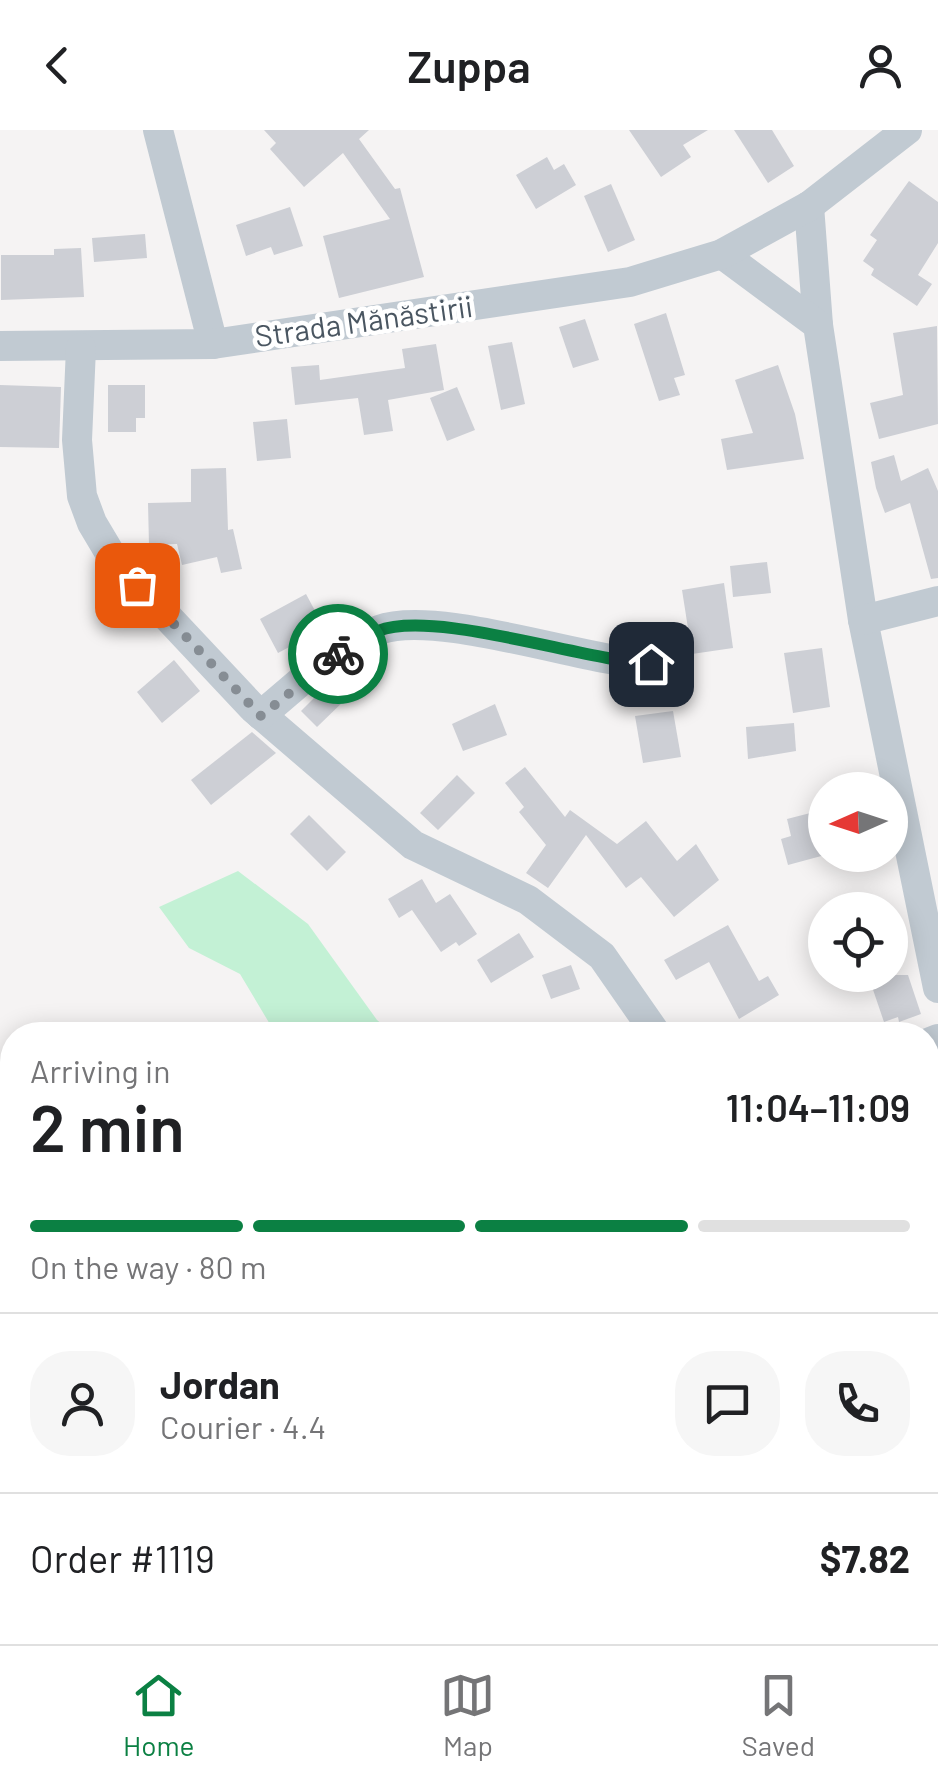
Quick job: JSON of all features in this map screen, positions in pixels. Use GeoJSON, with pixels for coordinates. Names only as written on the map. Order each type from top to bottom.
{"type":"FeatureCollection","features":[{"type":"Feature","properties":{"kind":"street"},"geometry":{"type":"LineString","coordinates":[[158,130],[213,344]]}},
{"type":"Feature","properties":{"kind":"street","name":"Strada Mănăstirii"},"geometry":{"type":"LineString","coordinates":[[0,346],[213,344],[630,282],[722,254],[809,206],[907,130]]}},
{"type":"Feature","properties":{"kind":"street"},"geometry":{"type":"LineString","coordinates":[[809,206],[818,325],[864,620],[938,988]]}},
{"type":"Feature","properties":{"kind":"street"},"geometry":{"type":"LineString","coordinates":[[722,254],[818,325]]}},
{"type":"Feature","properties":{"kind":"street"},"geometry":{"type":"LineString","coordinates":[[81,348],[78,468],[92,523],[114,560],[261,716],[412,846],[528,900],[602,956],[648,1022]]}},
{"type":"Feature","properties":{"kind":"street"},"geometry":{"type":"LineString","coordinates":[[864,620],[938,601]]}},
{"type":"Feature","properties":{"kind":"street"},"geometry":{"type":"LineString","coordinates":[[261,716],[335,656],[379,630],[410,624],[450,627],[614,662],[651,664]]}},
{"type":"Feature","properties":{"kind":"green space"},"geometry":{"type":"Polygon","coordinates":[[[238,871],[308,924],[379,1022],[269,1022],[240,974],[189,948],[159,907],[238,871]]]}},
{"type":"Feature","properties":{"kind":"building"},"geometry":{"type":"Polygon","coordinates":[[[264,130],[369,130],[359,139],[395,189],[400,188],[424,277],[339,298],[323,236],[390,219],[343,153],[304,187],[270,149],[276,143],[264,130]]]}},
{"type":"Feature","properties":{"kind":"building"},"geometry":{"type":"Polygon","coordinates":[[[629,130],[708,130],[683,145],[691,157],[661,177],[629,130]]]}},
{"type":"Feature","properties":{"kind":"building"},"geometry":{"type":"Polygon","coordinates":[[[734,130],[772,130],[794,166],[768,183],[734,130]]]}},
{"type":"Feature","properties":{"kind":"building"},"geometry":{"type":"Polygon","coordinates":[[[547,157],[554,170],[564,164],[576,185],[536,209],[516,175],[547,157]]]}},
{"type":"Feature","properties":{"kind":"building"},"geometry":{"type":"Polygon","coordinates":[[[909,181],[938,202],[938,243],[918,275],[932,284],[917,306],[871,275],[874,269],[863,261],[877,240],[870,235],[909,181]]]}},
{"type":"Feature","properties":{"kind":"building"},"geometry":{"type":"Polygon","coordinates":[[[611,184],[635,240],[608,252],[584,196],[611,184]]]}},
{"type":"Feature","properties":{"kind":"building"},"geometry":{"type":"Polygon","coordinates":[[[290,207],[303,246],[274,255],[271,247],[246,256],[236,225],[290,207]]]}},
{"type":"Feature","properties":{"kind":"building"},"geometry":{"type":"Polygon","coordinates":[[[145,234],[147,258],[94,262],[92,238],[145,234]]]}},
{"type":"Feature","properties":{"kind":"building"},"geometry":{"type":"Polygon","coordinates":[[[81,248],[84,297],[1,300],[1,255],[54,255],[54,249],[81,248]]]}},
{"type":"Feature","properties":{"kind":"building"},"geometry":{"type":"Polygon","coordinates":[[[666,313],[685,375],[674,378],[680,395],[659,401],[634,324],[666,313]]]}},
{"type":"Feature","properties":{"kind":"building"},"geometry":{"type":"Polygon","coordinates":[[[585,319],[599,360],[573,368],[559,327],[585,319]]]}},
{"type":"Feature","properties":{"kind":"building"},"geometry":{"type":"Polygon","coordinates":[[[937,326],[938,424],[879,439],[870,403],[903,395],[893,333],[937,326]]]}},
{"type":"Feature","properties":{"kind":"building"},"geometry":{"type":"Polygon","coordinates":[[[512,342],[525,404],[501,410],[488,346],[512,342]]]}},
{"type":"Feature","properties":{"kind":"building"},"geometry":{"type":"Polygon","coordinates":[[[436,344],[444,390],[388,400],[393,431],[364,435],[358,398],[295,405],[291,367],[319,365],[320,380],[405,368],[402,349],[436,344]]]}},
{"type":"Feature","properties":{"kind":"building"},"geometry":{"type":"Polygon","coordinates":[[[778,365],[795,414],[804,459],[727,470],[721,439],[753,433],[735,380],[778,365]]]}},
{"type":"Feature","properties":{"kind":"building"},"geometry":{"type":"Polygon","coordinates":[[[0,385],[61,387],[59,448],[0,447],[0,385]]]}},
{"type":"Feature","properties":{"kind":"building"},"geometry":{"type":"Polygon","coordinates":[[[108,385],[145,385],[145,418],[136,418],[136,432],[108,432],[108,385]]]}},
{"type":"Feature","properties":{"kind":"building"},"geometry":{"type":"Polygon","coordinates":[[[457,387],[475,430],[447,441],[430,398],[457,387]]]}},
{"type":"Feature","properties":{"kind":"building"},"geometry":{"type":"Polygon","coordinates":[[[287,419],[291,458],[257,461],[253,422],[287,419]]]}},
{"type":"Feature","properties":{"kind":"building"},"geometry":{"type":"Polygon","coordinates":[[[894,455],[901,481],[928,468],[938,491],[938,578],[931,579],[910,503],[885,513],[876,488],[871,462],[894,455]]]}},
{"type":"Feature","properties":{"kind":"building"},"geometry":{"type":"Polygon","coordinates":[[[226,468],[228,530],[233,529],[242,569],[221,573],[217,557],[182,565],[177,544],[149,545],[148,503],[191,502],[191,469],[226,468]]]}},
{"type":"Feature","properties":{"kind":"building"},"geometry":{"type":"Polygon","coordinates":[[[767,562],[771,593],[733,597],[730,566],[767,562]]]}},
{"type":"Feature","properties":{"kind":"building"},"geometry":{"type":"Polygon","coordinates":[[[724,583],[733,648],[692,654],[682,590],[724,583]]]}},
{"type":"Feature","properties":{"kind":"building"},"geometry":{"type":"Polygon","coordinates":[[[306,594],[327,633],[298,649],[295,644],[278,653],[260,619],[306,594]]]}},
{"type":"Feature","properties":{"kind":"building"},"geometry":{"type":"Polygon","coordinates":[[[822,648],[830,707],[793,713],[784,653],[822,648]]]}},
{"type":"Feature","properties":{"kind":"building"},"geometry":{"type":"Polygon","coordinates":[[[174,660],[200,691],[162,723],[137,692],[174,660]]]}},
{"type":"Feature","properties":{"kind":"building"},"geometry":{"type":"Polygon","coordinates":[[[333,679],[349,696],[317,727],[301,711],[333,679]]]}},
{"type":"Feature","properties":{"kind":"building"},"geometry":{"type":"Polygon","coordinates":[[[495,704],[507,735],[463,751],[452,724],[495,704]]]}},
{"type":"Feature","properties":{"kind":"building"},"geometry":{"type":"Polygon","coordinates":[[[673,711],[681,757],[643,763],[635,716],[673,711]]]}},
{"type":"Feature","properties":{"kind":"building"},"geometry":{"type":"Polygon","coordinates":[[[794,723],[796,751],[748,759],[746,727],[794,723]]]}},
{"type":"Feature","properties":{"kind":"building"},"geometry":{"type":"Polygon","coordinates":[[[252,732],[276,753],[211,805],[191,780],[252,732]]]}},
{"type":"Feature","properties":{"kind":"building"},"geometry":{"type":"Polygon","coordinates":[[[525,767],[565,817],[570,810],[617,844],[646,821],[677,861],[696,844],[719,880],[674,917],[641,877],[626,888],[586,835],[548,888],[526,873],[546,845],[519,812],[524,807],[505,783],[525,767]]]}},
{"type":"Feature","properties":{"kind":"building"},"geometry":{"type":"Polygon","coordinates":[[[457,775],[475,793],[438,830],[420,813],[457,775]]]}},
{"type":"Feature","properties":{"kind":"building"},"geometry":{"type":"Polygon","coordinates":[[[808,814],[808,860],[788,865],[781,839],[791,836],[787,819],[808,814]]]}},
{"type":"Feature","properties":{"kind":"building"},"geometry":{"type":"Polygon","coordinates":[[[309,815],[346,852],[327,871],[290,834],[309,815]]]}},
{"type":"Feature","properties":{"kind":"building"},"geometry":{"type":"Polygon","coordinates":[[[422,879],[436,903],[450,894],[477,934],[441,952],[412,910],[399,918],[388,899],[422,879]]]}},
{"type":"Feature","properties":{"kind":"building"},"geometry":{"type":"Polygon","coordinates":[[[728,925],[759,981],[768,976],[779,995],[739,1019],[709,962],[676,980],[664,960],[728,925]]]}},
{"type":"Feature","properties":{"kind":"building"},"geometry":{"type":"Polygon","coordinates":[[[519,933],[534,957],[491,983],[477,960],[519,933]]]}},
{"type":"Feature","properties":{"kind":"building"},"geometry":{"type":"Polygon","coordinates":[[[571,965],[580,989],[551,999],[542,975],[571,965]]]}},
{"type":"Feature","properties":{"kind":"building"},"geometry":{"type":"Polygon","coordinates":[[[908,975],[921,1014],[899,1022],[898,1017],[884,1022],[874,992],[908,992],[908,975]]]}},
{"type":"Feature","properties":{"kind":"way so far"},"geometry":{"type":"LineString","coordinates":[[137,585],[261,716],[338,654]]}},
{"type":"Feature","properties":{"kind":"route"},"geometry":{"type":"LineString","coordinates":[[338,654],[379,630],[410,624],[450,627],[614,662],[651,664]]}}]}
